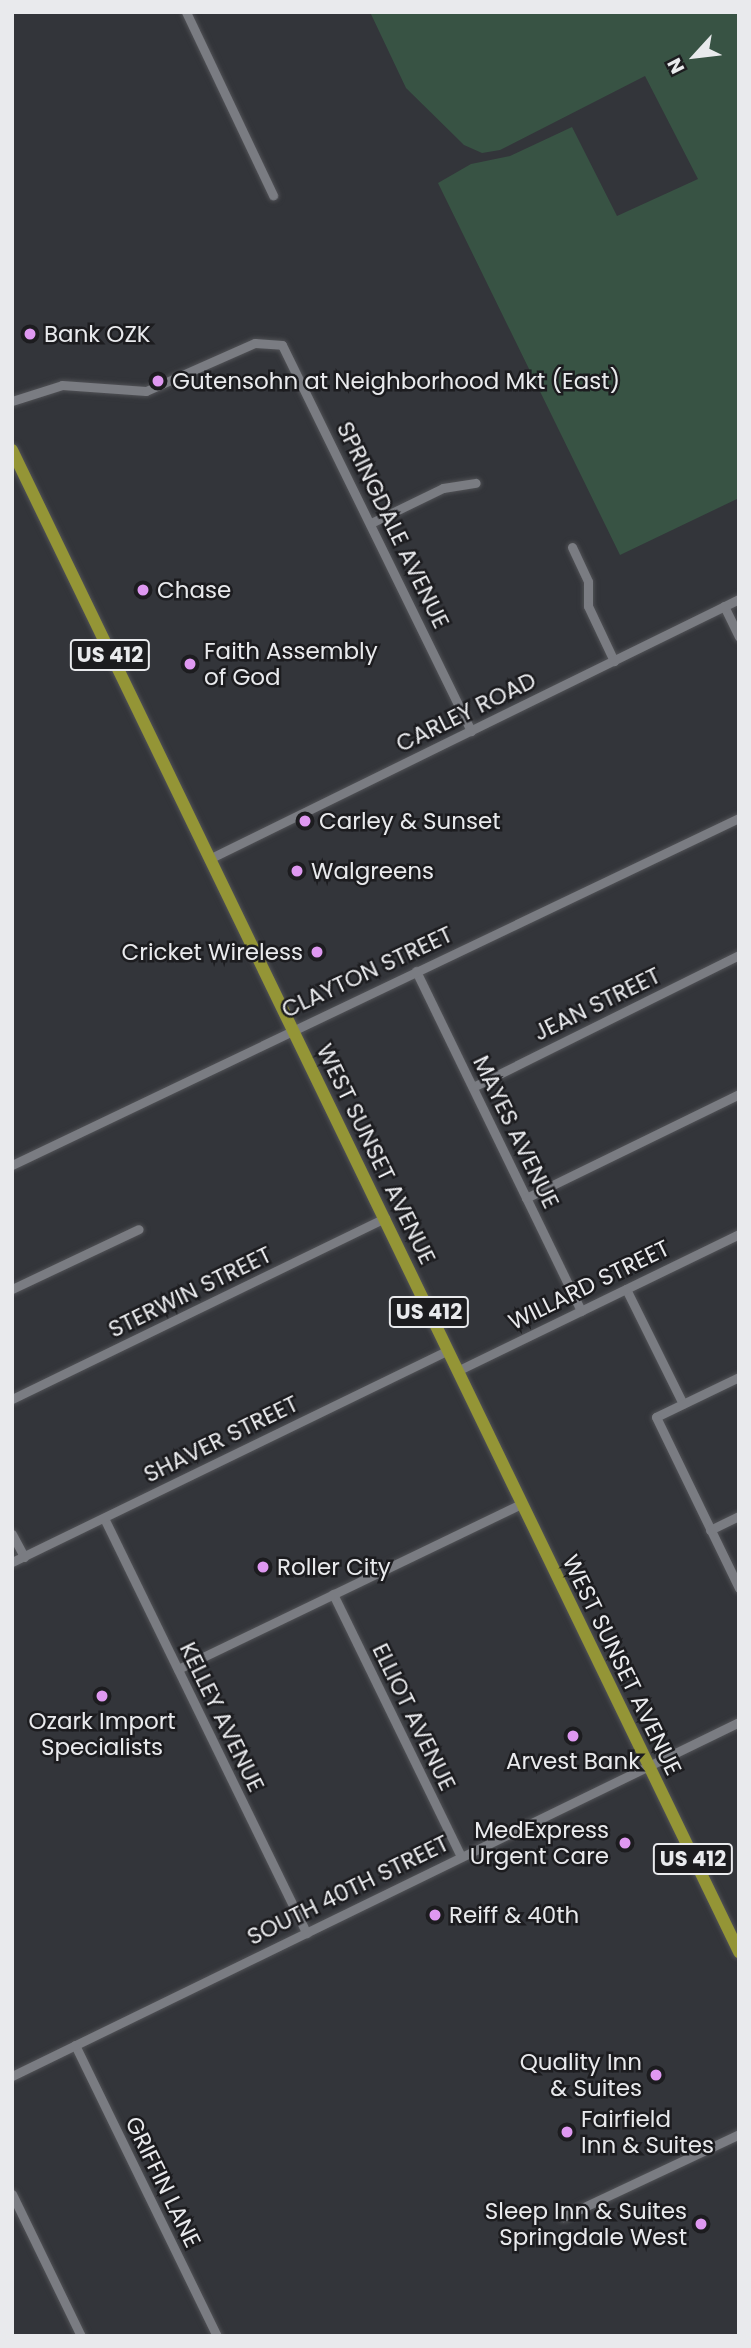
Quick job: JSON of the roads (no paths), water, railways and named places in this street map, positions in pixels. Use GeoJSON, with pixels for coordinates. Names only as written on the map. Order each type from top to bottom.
{"type":"FeatureCollection","features":[{"type":"Feature","properties":{"kind":"highway","name":"WEST SUNSET AVENUE"},"geometry":{"type":"LineString","coordinates":[[12,450],[739,1952]]}},
{"type":"Feature","properties":{"kind":"street"},"geometry":{"type":"LineString","coordinates":[[186,12],[273,195]]}},
{"type":"Feature","properties":{"kind":"street","name":"SPRINGDALE AVENUE"},"geometry":{"type":"LineString","coordinates":[[12,401],[62,385],[146,391],[255,343],[274,342],[289,352],[471,731]]}},
{"type":"Feature","properties":{"kind":"street"},"geometry":{"type":"LineString","coordinates":[[371,523],[443,488],[476,483]]}},
{"type":"Feature","properties":{"kind":"street"},"geometry":{"type":"LineString","coordinates":[[572,547],[589,582],[588,606],[614,661]]}},
{"type":"Feature","properties":{"kind":"street","name":"CARLEY ROAD"},"geometry":{"type":"LineString","coordinates":[[209,859],[739,599]]}},
{"type":"Feature","properties":{"kind":"street"},"geometry":{"type":"LineString","coordinates":[[724,606],[739,637]]}},
{"type":"Feature","properties":{"kind":"street","name":"CLAYTON STREET"},"geometry":{"type":"LineString","coordinates":[[12,1165],[292,1031],[358,1003],[416,971],[739,818]]}},
{"type":"Feature","properties":{"kind":"street","name":"JEAN STREET"},"geometry":{"type":"LineString","coordinates":[[473,1087],[739,955]]}},
{"type":"Feature","properties":{"kind":"street","name":"MAYES AVENUE"},"geometry":{"type":"LineString","coordinates":[[416,971],[581,1311]]}},
{"type":"Feature","properties":{"kind":"street"},"geometry":{"type":"LineString","coordinates":[[526,1198],[739,1094]]}},
{"type":"Feature","properties":{"kind":"street","name":"STERWIN STREET"},"geometry":{"type":"LineString","coordinates":[[12,1399],[385,1218]]}},
{"type":"Feature","properties":{"kind":"street"},"geometry":{"type":"LineString","coordinates":[[12,1289],[139,1228]]}},
{"type":"Feature","properties":{"kind":"street","name":"WILLARD STREET"},"geometry":{"type":"LineString","coordinates":[[457,1371],[739,1234]]}},
{"type":"Feature","properties":{"kind":"street"},"geometry":{"type":"LineString","coordinates":[[626,1289],[682,1404]]}},
{"type":"Feature","properties":{"kind":"street","name":"SHAVER STREET"},"geometry":{"type":"LineString","coordinates":[[12,1562],[447,1351]]}},
{"type":"Feature","properties":{"kind":"street"},"geometry":{"type":"LineString","coordinates":[[739,1377],[656,1417],[739,1588]]}},
{"type":"Feature","properties":{"kind":"street"},"geometry":{"type":"LineString","coordinates":[[178,1669],[521,1504]]}},
{"type":"Feature","properties":{"kind":"street"},"geometry":{"type":"LineString","coordinates":[[710,1530],[739,1516]]}},
{"type":"Feature","properties":{"kind":"street","name":"KELLEY AVENUE"},"geometry":{"type":"LineString","coordinates":[[104,1518],[306,1933]]}},
{"type":"Feature","properties":{"kind":"street"},"geometry":{"type":"LineString","coordinates":[[12,1534],[23,1557]]}},
{"type":"Feature","properties":{"kind":"street","name":"ELLIOT AVENUE"},"geometry":{"type":"LineString","coordinates":[[333,1594],[461,1857]]}},
{"type":"Feature","properties":{"kind":"street","name":"SOUTH 40TH STREET"},"geometry":{"type":"LineString","coordinates":[[12,2076],[739,1722]]}},
{"type":"Feature","properties":{"kind":"street","name":"GRIFFIN LANE"},"geometry":{"type":"LineString","coordinates":[[75,2045],[217,2336]]}},
{"type":"Feature","properties":{"kind":"street"},"geometry":{"type":"LineString","coordinates":[[563,2217],[739,2134]]}},
{"type":"Feature","properties":{"kind":"street"},"geometry":{"type":"LineString","coordinates":[[12,2194],[81,2336]]}},
{"type":"Feature","properties":{"kind":"place","name":"Bank OZK"},"geometry":{"type":"Point","coordinates":[30,334]}},
{"type":"Feature","properties":{"kind":"place","name":"Gutensohn at Neighborhood Mkt (East)"},"geometry":{"type":"Point","coordinates":[158,381]}},
{"type":"Feature","properties":{"kind":"place","name":"Chase"},"geometry":{"type":"Point","coordinates":[143,590]}},
{"type":"Feature","properties":{"kind":"place","name":"Faith Assembly of God"},"geometry":{"type":"Point","coordinates":[190,664]}},
{"type":"Feature","properties":{"kind":"place","name":"Carley & Sunset"},"geometry":{"type":"Point","coordinates":[305,821]}},
{"type":"Feature","properties":{"kind":"place","name":"Walgreens"},"geometry":{"type":"Point","coordinates":[297,871]}},
{"type":"Feature","properties":{"kind":"place","name":"Cricket Wireless"},"geometry":{"type":"Point","coordinates":[317,952]}},
{"type":"Feature","properties":{"kind":"place","name":"Roller City"},"geometry":{"type":"Point","coordinates":[263,1567]}},
{"type":"Feature","properties":{"kind":"place","name":"Ozark Import Specialists"},"geometry":{"type":"Point","coordinates":[102,1696]}},
{"type":"Feature","properties":{"kind":"place","name":"Arvest Bank"},"geometry":{"type":"Point","coordinates":[573,1736]}},
{"type":"Feature","properties":{"kind":"place","name":"MedExpress Urgent Care"},"geometry":{"type":"Point","coordinates":[625,1843]}},
{"type":"Feature","properties":{"kind":"place","name":"Reiff & 40th"},"geometry":{"type":"Point","coordinates":[435,1915]}},
{"type":"Feature","properties":{"kind":"place","name":"Quality Inn & Suites"},"geometry":{"type":"Point","coordinates":[656,2075]}},
{"type":"Feature","properties":{"kind":"place","name":"Fairfield Inn & Suites"},"geometry":{"type":"Point","coordinates":[567,2132]}},
{"type":"Feature","properties":{"kind":"place","name":"Sleep Inn & Suites Springdale West"},"geometry":{"type":"Point","coordinates":[701,2224]}}]}
